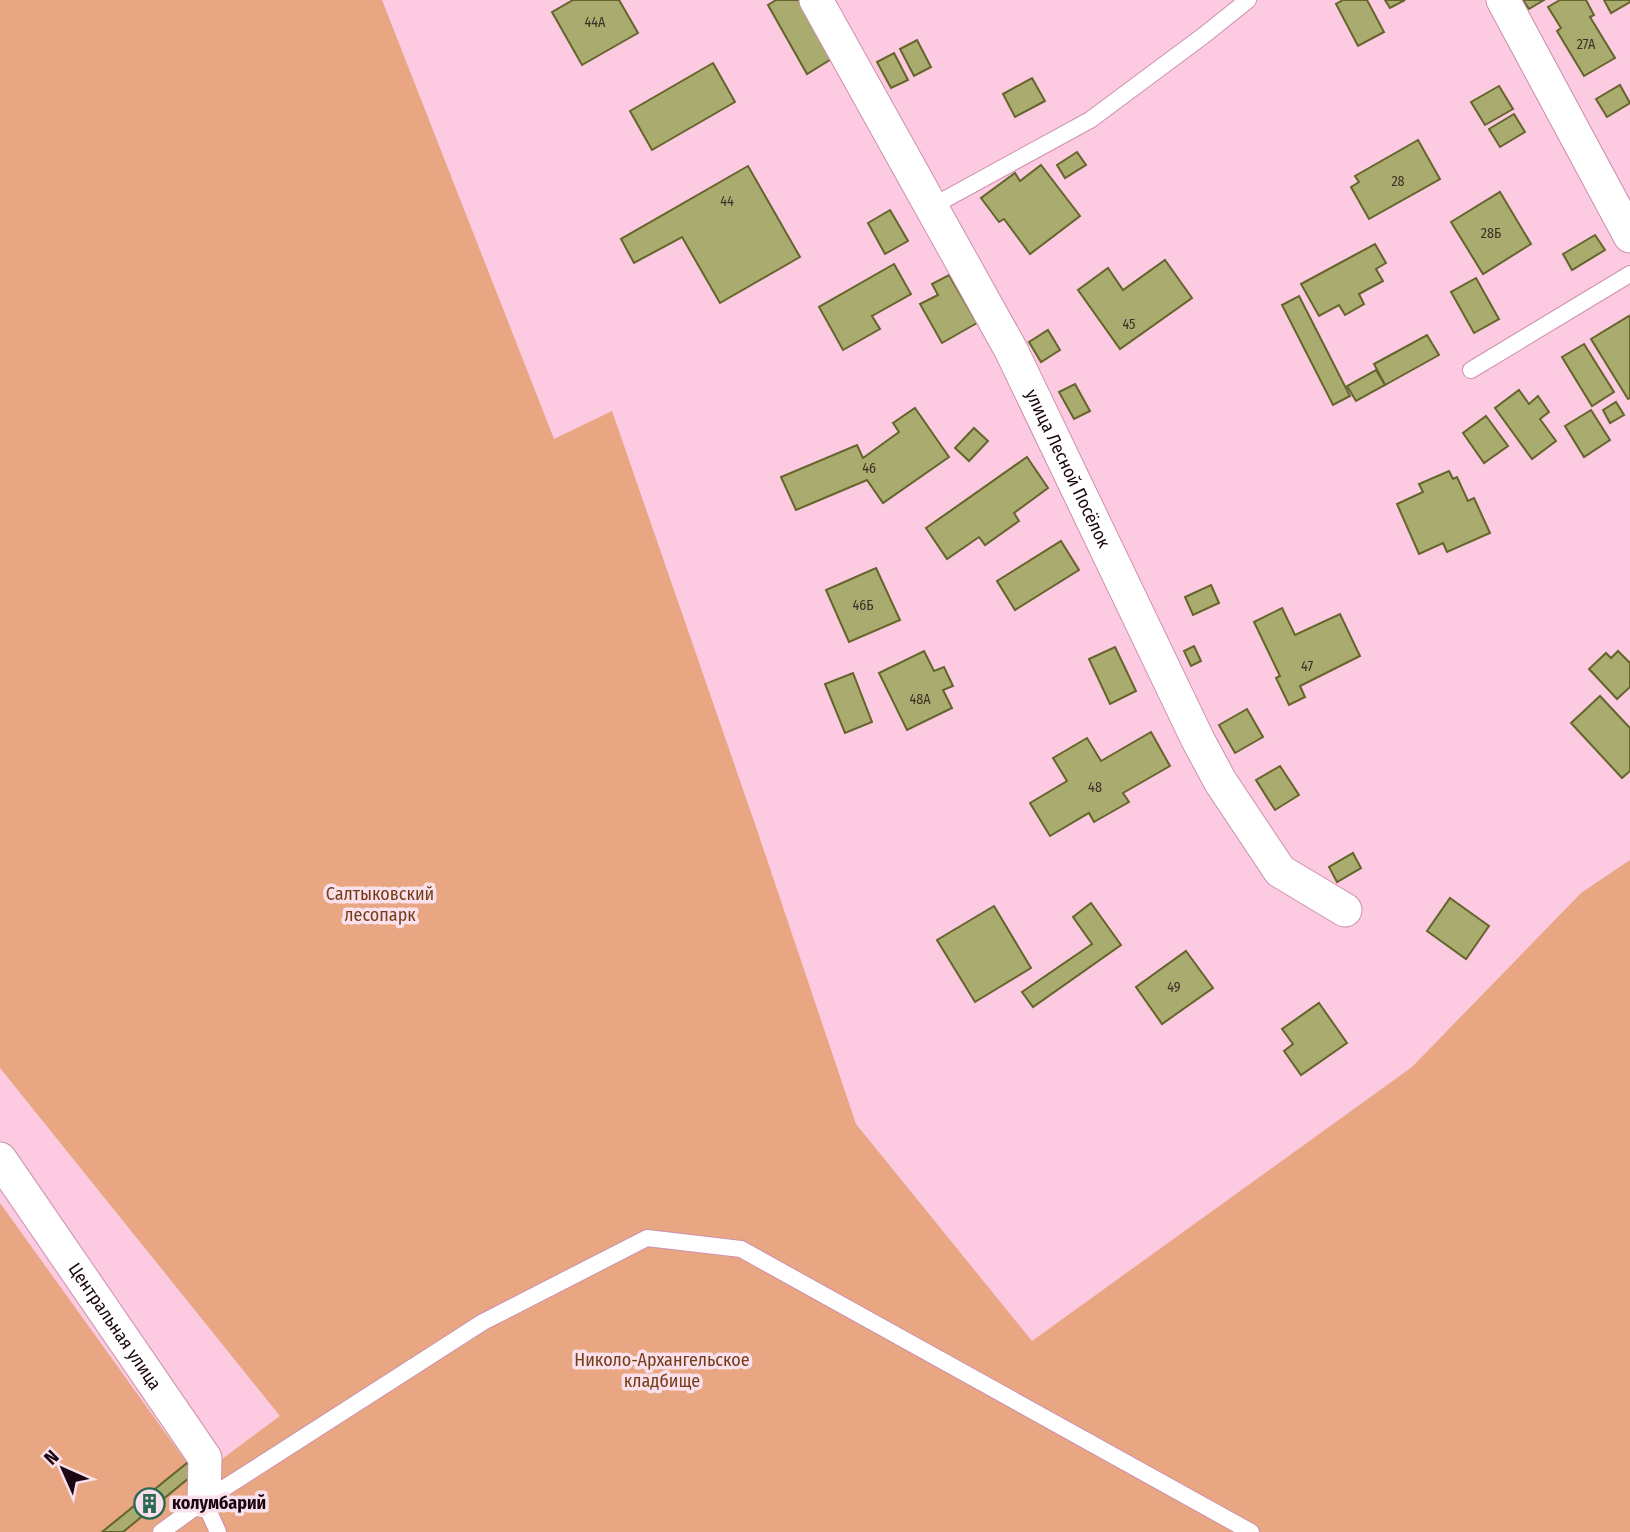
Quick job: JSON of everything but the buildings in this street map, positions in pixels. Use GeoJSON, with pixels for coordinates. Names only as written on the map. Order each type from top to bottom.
{"type":"FeatureCollection","features":[{"type":"Feature","properties":{"kind":"street","name":"улица Лесной Посёлок"},"geometry":{"type":"LineString","coordinates":[[816,0],[1011,350],[1220,781],[1280,872],[1345,910]]}},
{"type":"Feature","properties":{"kind":"street"},"geometry":{"type":"LineString","coordinates":[[1503,0],[1630,236]]}},
{"type":"Feature","properties":{"kind":"street","name":"Центральная улица"},"geometry":{"type":"LineString","coordinates":[[0,1159],[205,1458],[204,1501]]}},
{"type":"Feature","properties":{"kind":"lane"},"geometry":{"type":"LineString","coordinates":[[931,207],[1090,120],[1248,0]]}},
{"type":"Feature","properties":{"kind":"lane"},"geometry":{"type":"LineString","coordinates":[[1471,370],[1630,274]]}},
{"type":"Feature","properties":{"kind":"lane"},"geometry":{"type":"LineString","coordinates":[[161,1532],[204,1501],[483,1322],[647,1238],[740,1249],[1251,1532]]}},
{"type":"Feature","properties":{"kind":"lane"},"geometry":{"type":"LineString","coordinates":[[204,1501],[218,1532]]}},
{"type":"Feature","properties":{"kind":"green space","name":"Салтыковский лесопарк"},"geometry":{"type":"Polygon","coordinates":[[[0,0],[382,0],[554,439],[612,411],[856,1124],[1032,1341],[1412,1067],[1581,893],[1630,860],[1630,1532],[0,1532],[0,1203],[198,1477],[280,1416],[0,1068],[0,0]]]}},
{"type":"Feature","properties":{"kind":"place","name":"колумбарий"},"geometry":{"type":"Point","coordinates":[149,1503]}},
{"type":"Feature","properties":{"kind":"park label","name":"Николо-Архангельское кладбище"},"geometry":{"type":"Point","coordinates":[662,1370]}}]}
